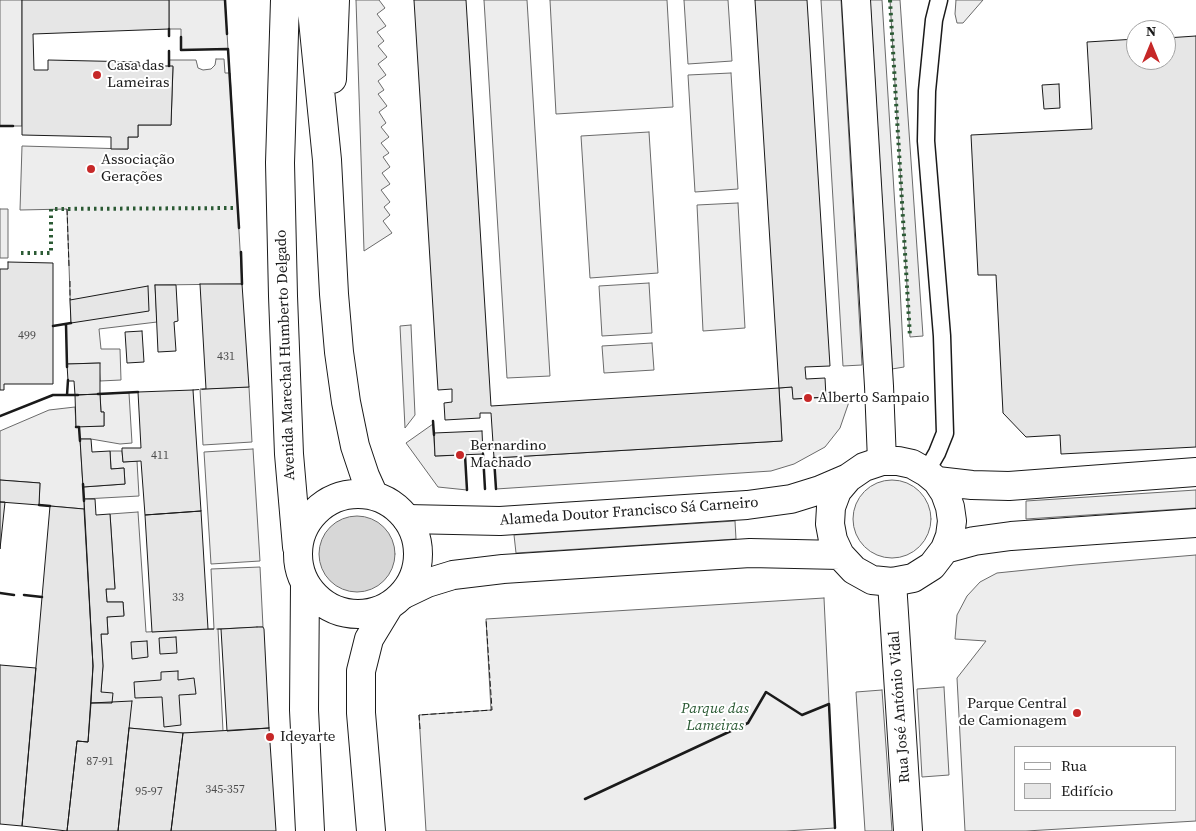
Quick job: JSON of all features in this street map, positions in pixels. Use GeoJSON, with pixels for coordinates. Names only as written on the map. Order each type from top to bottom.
{"type":"FeatureCollection","features":[{"type":"Feature","properties":{"kind":"street","name":"Avenida Marechal Humberto Delgado"},"geometry":{"type":"LineString","coordinates":[[266,0],[280,163]]}},
{"type":"Feature","properties":{"kind":"street","name":"Avenida Marechal Humberto Delgado"},"geometry":{"type":"LineString","coordinates":[[285,0],[280,163],[289,444],[297,547]]}},
{"type":"Feature","properties":{"kind":"street"},"geometry":{"type":"LineString","coordinates":[[311,0],[327,160],[339,352],[355,446],[364,476],[374,496]]}},
{"type":"Feature","properties":{"kind":"street"},"geometry":{"type":"LineString","coordinates":[[327,160],[335,0]]}},
{"type":"Feature","properties":{"kind":"street"},"geometry":{"type":"LineString","coordinates":[[856,0],[880,386],[882,461]]}},
{"type":"Feature","properties":{"kind":"street","name":"Alameda Doutor Francisco Sá Carneiro"},"geometry":{"type":"LineString","coordinates":[[407,519],[500,520],[747,506],[791,499],[820,490],[848,478],[864,467],[882,461],[905,463],[931,477],[972,485],[1009,486],[1196,472]]}},
{"type":"Feature","properties":{"kind":"street","name":"Alameda Doutor Francisco Sá Carneiro"},"geometry":{"type":"LineString","coordinates":[[848,478],[837,491],[831,507],[830,524],[833,540],[840,556],[854,570],[872,580],[892,582],[914,578],[932,566],[945,549],[950,536],[952,521],[950,507],[945,493],[931,477]]}},
{"type":"Feature","properties":{"kind":"street"},"geometry":{"type":"LineString","coordinates":[[371,831],[361,713],[361,671],[369,639],[396,600],[414,577],[418,557],[416,537],[407,519],[392,504],[374,496],[353,494],[333,499],[316,511],[303,527],[297,547],[298,566],[305,584],[317,599],[333,609],[351,614],[371,613],[396,600],[427,583],[453,575],[503,569],[750,553],[840,556]]}},
{"type":"Feature","properties":{"kind":"street"},"geometry":{"type":"LineString","coordinates":[[945,549],[974,541],[1012,536],[1196,523]]}},
{"type":"Feature","properties":{"kind":"street","name":"Rua José António Vidal"},"geometry":{"type":"LineString","coordinates":[[892,582],[908,831]]}},
{"type":"Feature","properties":{"kind":"street"},"geometry":{"type":"LineString","coordinates":[[305,584],[304,710],[310,831]]}},
{"type":"Feature","properties":{"kind":"lane"},"geometry":{"type":"LineString","coordinates":[[931,477],[937,453],[945,433],[942,336],[926,141],[927,92],[934,20],[939,0]]}},
{"type":"Feature","properties":{"kind":"shaded area"},"geometry":{"type":"Polygon","coordinates":[[[0,0],[22,0],[22,126],[0,126],[0,0]]]}},
{"type":"Feature","properties":{"kind":"shaded area"},"geometry":{"type":"Polygon","coordinates":[[[169,0],[225,0],[228,49],[181,50],[181,29],[169,29],[169,0]]]}},
{"type":"Feature","properties":{"kind":"shaded area"},"geometry":{"type":"Polygon","coordinates":[[[356,0],[379,0],[385,8],[377,14],[386,26],[377,32],[384,41],[378,46],[387,57],[378,64],[386,75],[378,81],[384,90],[378,94],[387,106],[379,112],[386,123],[381,127],[389,137],[381,143],[389,153],[383,157],[390,167],[382,173],[390,184],[381,190],[390,202],[384,207],[390,215],[383,221],[392,233],[364,251],[356,0]]]}},
{"type":"Feature","properties":{"kind":"shaded area"},"geometry":{"type":"Polygon","coordinates":[[[484,0],[527,0],[550,376],[507,378],[484,0]]]}},
{"type":"Feature","properties":{"kind":"shaded area"},"geometry":{"type":"Polygon","coordinates":[[[550,0],[667,0],[673,107],[556,114],[550,0]]]}},
{"type":"Feature","properties":{"kind":"shaded area"},"geometry":{"type":"Polygon","coordinates":[[[684,0],[728,0],[732,61],[688,64],[684,0]]]}},
{"type":"Feature","properties":{"kind":"shaded area"},"geometry":{"type":"Polygon","coordinates":[[[821,0],[841,0],[862,365],[843,366],[821,0]]]}},
{"type":"Feature","properties":{"kind":"shaded area"},"geometry":{"type":"Polygon","coordinates":[[[870,0],[882,0],[900,287],[904,367],[892,369],[870,0]]]}},
{"type":"Feature","properties":{"kind":"shaded area"},"geometry":{"type":"Polygon","coordinates":[[[890,0],[900,0],[923,336],[910,337],[890,0]]]}},
{"type":"Feature","properties":{"kind":"shaded area"},"geometry":{"type":"Polygon","coordinates":[[[956,0],[983,0],[963,23],[957,23],[955,14],[956,0]]]}},
{"type":"Feature","properties":{"kind":"shaded area"},"geometry":{"type":"Polygon","coordinates":[[[216,59],[224,59],[225,73],[230,73],[242,284],[155,285],[157,322],[99,329],[101,349],[120,349],[121,380],[100,381],[99,363],[67,364],[66,324],[71,323],[67,209],[20,210],[22,146],[128,149],[128,137],[138,137],[138,125],[171,125],[173,67],[169,66],[169,60],[196,60],[198,68],[203,70],[211,69],[215,65],[216,59]]]}},
{"type":"Feature","properties":{"kind":"shaded area"},"geometry":{"type":"Polygon","coordinates":[[[731,73],[738,189],[695,192],[688,75],[731,73]]]}},
{"type":"Feature","properties":{"kind":"shaded area"},"geometry":{"type":"Polygon","coordinates":[[[649,132],[658,273],[590,278],[581,136],[649,132]]]}},
{"type":"Feature","properties":{"kind":"shaded area"},"geometry":{"type":"Polygon","coordinates":[[[738,203],[745,328],[703,331],[697,205],[738,203]]]}},
{"type":"Feature","properties":{"kind":"shaded area"},"geometry":{"type":"Polygon","coordinates":[[[0,209],[8,209],[8,258],[0,258],[0,209]]]}},
{"type":"Feature","properties":{"kind":"shaded area"},"geometry":{"type":"Polygon","coordinates":[[[649,283],[652,333],[602,336],[599,286],[649,283]]]}},
{"type":"Feature","properties":{"kind":"shaded area"},"geometry":{"type":"Polygon","coordinates":[[[411,325],[415,415],[405,428],[400,326],[411,325]]]}},
{"type":"Feature","properties":{"kind":"shaded area"},"geometry":{"type":"Polygon","coordinates":[[[652,343],[654,370],[604,373],[602,346],[652,343]]]}},
{"type":"Feature","properties":{"kind":"shaded area"},"geometry":{"type":"Polygon","coordinates":[[[249,387],[252,442],[203,445],[200,389],[249,387]]]}},
{"type":"Feature","properties":{"kind":"shaded area"},"geometry":{"type":"Polygon","coordinates":[[[792,387],[794,399],[851,396],[840,428],[825,447],[794,464],[771,471],[496,489],[494,458],[782,441],[779,388],[792,387]]]}},
{"type":"Feature","properties":{"kind":"shaded area"},"geometry":{"type":"Polygon","coordinates":[[[129,393],[132,443],[120,444],[80,439],[83,487],[125,484],[124,468],[111,469],[110,451],[122,451],[123,462],[137,461],[139,496],[84,499],[84,509],[39,505],[40,483],[0,480],[0,431],[49,410],[75,407],[76,426],[104,426],[104,412],[101,412],[100,394],[129,393]]]}},
{"type":"Feature","properties":{"kind":"shaded area"},"geometry":{"type":"Polygon","coordinates":[[[433,424],[435,456],[465,455],[467,490],[438,487],[406,443],[433,424]]]}},
{"type":"Feature","properties":{"kind":"shaded area"},"geometry":{"type":"Polygon","coordinates":[[[253,449],[260,561],[211,564],[204,452],[253,449]]]}},
{"type":"Feature","properties":{"kind":"shaded area"},"geometry":{"type":"Polygon","coordinates":[[[884,480],[900,480],[914,486],[925,497],[931,511],[931,527],[925,541],[914,552],[900,558],[884,558],[870,552],[859,541],[853,527],[853,511],[859,497],[870,486],[884,480]]]}},
{"type":"Feature","properties":{"kind":"shaded area"},"geometry":{"type":"Polygon","coordinates":[[[1196,490],[1196,508],[1026,519],[1026,501],[1196,490]]]}},
{"type":"Feature","properties":{"kind":"shaded area"},"geometry":{"type":"Polygon","coordinates":[[[138,512],[146,632],[214,629],[211,569],[260,567],[263,627],[218,629],[223,731],[183,733],[129,728],[112,703],[101,692],[103,666],[101,634],[108,634],[107,617],[124,615],[123,602],[107,602],[106,589],[115,588],[110,514],[138,512]]]}},
{"type":"Feature","properties":{"kind":"shaded area"},"geometry":{"type":"Polygon","coordinates":[[[350,516],[364,516],[378,522],[389,533],[395,547],[392,569],[384,581],[364,592],[350,592],[336,586],[325,575],[319,561],[319,547],[325,533],[336,522],[350,516]]]}},
{"type":"Feature","properties":{"kind":"shaded area"},"geometry":{"type":"Polygon","coordinates":[[[735,521],[736,539],[516,553],[514,535],[735,521]]]}},
{"type":"Feature","properties":{"kind":"shaded area","name":"Parque Central de Camionagem"},"geometry":{"type":"Polygon","coordinates":[[[1196,555],[1196,821],[1026,831],[965,831],[957,678],[986,641],[955,639],[957,615],[967,596],[980,582],[997,573],[1196,555]]]}},
{"type":"Feature","properties":{"kind":"shaded area","name":"Parque das Lameiras"},"geometry":{"type":"Polygon","coordinates":[[[824,598],[835,828],[786,831],[426,831],[419,715],[491,710],[486,619],[824,598]]]}},
{"type":"Feature","properties":{"kind":"shaded area"},"geometry":{"type":"Polygon","coordinates":[[[944,687],[949,775],[922,777],[917,689],[944,687]]]}},
{"type":"Feature","properties":{"kind":"shaded area"},"geometry":{"type":"Polygon","coordinates":[[[882,690],[892,831],[865,831],[856,692],[882,690]]]}},
{"type":"Feature","properties":{"kind":"building","name":"Casa das Lameiras"},"geometry":{"type":"Polygon","coordinates":[[[22,0],[169,0],[169,29],[33,34],[34,70],[48,70],[48,60],[139,62],[139,66],[173,66],[171,125],[138,125],[138,137],[128,137],[128,149],[111,149],[111,137],[22,135],[22,0]]]}},
{"type":"Feature","properties":{"kind":"building"},"geometry":{"type":"Polygon","coordinates":[[[414,0],[466,0],[491,406],[779,388],[782,441],[494,458],[491,413],[480,413],[480,418],[445,420],[444,403],[452,402],[452,389],[438,390],[414,0]]]}},
{"type":"Feature","properties":{"kind":"building"},"geometry":{"type":"Polygon","coordinates":[[[755,0],[807,0],[830,366],[805,367],[806,379],[825,378],[826,397],[793,399],[792,387],[779,388],[755,0]]]}},
{"type":"Feature","properties":{"kind":"building"},"geometry":{"type":"Polygon","coordinates":[[[1196,36],[1196,447],[1061,454],[1060,435],[1026,437],[1003,413],[996,275],[978,275],[971,135],[1092,129],[1087,42],[1126,40],[1126,70],[1176,70],[1176,37],[1196,36]]]}},
{"type":"Feature","properties":{"kind":"building"},"geometry":{"type":"Polygon","coordinates":[[[1059,84],[1060,108],[1044,109],[1042,85],[1059,84]]]}},
{"type":"Feature","properties":{"kind":"building"},"geometry":{"type":"Polygon","coordinates":[[[8,262],[53,263],[53,384],[4,384],[4,390],[0,390],[0,269],[8,269],[8,262]]]}},
{"type":"Feature","properties":{"kind":"building"},"geometry":{"type":"Polygon","coordinates":[[[200,284],[242,284],[249,387],[206,389],[200,284]]]}},
{"type":"Feature","properties":{"kind":"building"},"geometry":{"type":"Polygon","coordinates":[[[155,285],[176,285],[178,321],[174,322],[176,351],[158,352],[155,285]]]}},
{"type":"Feature","properties":{"kind":"building"},"geometry":{"type":"Polygon","coordinates":[[[148,286],[149,311],[71,323],[70,300],[148,286]]]}},
{"type":"Feature","properties":{"kind":"building"},"geometry":{"type":"Polygon","coordinates":[[[142,331],[144,362],[127,363],[125,332],[142,331]]]}},
{"type":"Feature","properties":{"kind":"building"},"geometry":{"type":"Polygon","coordinates":[[[100,363],[100,394],[75,395],[74,381],[68,381],[67,364],[100,363]]]}},
{"type":"Feature","properties":{"kind":"building"},"geometry":{"type":"Polygon","coordinates":[[[193,390],[201,511],[145,515],[141,461],[123,462],[122,451],[122,448],[141,448],[138,392],[193,390]]]}},
{"type":"Feature","properties":{"kind":"building"},"geometry":{"type":"Polygon","coordinates":[[[100,394],[101,412],[104,412],[104,426],[76,427],[75,395],[100,394]]]}},
{"type":"Feature","properties":{"kind":"building"},"geometry":{"type":"Polygon","coordinates":[[[482,431],[483,454],[435,456],[434,433],[482,431]]]}},
{"type":"Feature","properties":{"kind":"building"},"geometry":{"type":"Polygon","coordinates":[[[80,439],[91,439],[92,452],[110,451],[111,469],[124,468],[125,484],[83,487],[80,439]]]}},
{"type":"Feature","properties":{"kind":"building"},"geometry":{"type":"Polygon","coordinates":[[[0,480],[40,483],[39,505],[0,502],[0,480]]]}},
{"type":"Feature","properties":{"kind":"building"},"geometry":{"type":"Polygon","coordinates":[[[84,499],[95,499],[96,515],[110,514],[115,589],[106,589],[107,602],[123,602],[124,616],[107,617],[108,634],[101,634],[103,666],[101,692],[113,693],[112,703],[91,703],[93,666],[84,499]]]}},
{"type":"Feature","properties":{"kind":"building"},"geometry":{"type":"Polygon","coordinates":[[[0,502],[5,502],[0,549],[0,502]]]}},
{"type":"Feature","properties":{"kind":"building"},"geometry":{"type":"Polygon","coordinates":[[[50,506],[84,509],[93,666],[88,742],[77,741],[67,831],[22,826],[50,506]]]}},
{"type":"Feature","properties":{"kind":"building"},"geometry":{"type":"Polygon","coordinates":[[[201,511],[208,629],[152,632],[145,515],[201,511]]]}},
{"type":"Feature","properties":{"kind":"building"},"geometry":{"type":"Polygon","coordinates":[[[263,627],[269,728],[227,731],[221,629],[263,627]]]}},
{"type":"Feature","properties":{"kind":"building"},"geometry":{"type":"Polygon","coordinates":[[[176,637],[177,653],[160,654],[159,638],[176,637]]]}},
{"type":"Feature","properties":{"kind":"building"},"geometry":{"type":"Polygon","coordinates":[[[147,641],[148,657],[132,659],[131,642],[147,641]]]}},
{"type":"Feature","properties":{"kind":"building"},"geometry":{"type":"Polygon","coordinates":[[[0,665],[36,668],[22,826],[0,824],[0,665]]]}},
{"type":"Feature","properties":{"kind":"building"},"geometry":{"type":"Polygon","coordinates":[[[178,671],[178,680],[194,678],[196,694],[179,695],[181,725],[164,727],[162,697],[135,698],[134,682],[161,680],[161,672],[178,671]]]}},
{"type":"Feature","properties":{"kind":"building"},"geometry":{"type":"Polygon","coordinates":[[[132,701],[118,831],[67,831],[77,741],[88,742],[91,703],[132,701]]]}},
{"type":"Feature","properties":{"kind":"building"},"geometry":{"type":"Polygon","coordinates":[[[129,728],[183,733],[171,831],[118,831],[129,728]]]}},
{"type":"Feature","properties":{"kind":"building"},"geometry":{"type":"Polygon","coordinates":[[[269,728],[276,831],[171,831],[183,733],[269,728]]]}},
{"type":"Feature","properties":{"kind":"hedge"},"geometry":{"type":"LineString","coordinates":[[890,0],[910,337]]}},
{"type":"Feature","properties":{"kind":"hedge"},"geometry":{"type":"LineString","coordinates":[[21,253],[51,253],[51,209],[238,208]]}},
{"type":"Feature","properties":{"kind":"fence"},"geometry":{"type":"LineString","coordinates":[[67,209],[69,266]]}},
{"type":"Feature","properties":{"kind":"fence"},"geometry":{"type":"LineString","coordinates":[[70,281],[70,300]]}},
{"type":"Feature","properties":{"kind":"fence"},"geometry":{"type":"LineString","coordinates":[[193,390],[206,389]]}},
{"type":"Feature","properties":{"kind":"fence"},"geometry":{"type":"LineString","coordinates":[[420,729],[419,715],[492,710],[486,619]]}},
{"type":"Feature","properties":{"kind":"fence"},"geometry":{"type":"LineString","coordinates":[[208,629],[221,629]]}},
{"type":"Feature","properties":{"kind":"wall"},"geometry":{"type":"LineString","coordinates":[[225,0],[227,34]]}},
{"type":"Feature","properties":{"kind":"wall"},"geometry":{"type":"LineString","coordinates":[[169,29],[169,36]]}},
{"type":"Feature","properties":{"kind":"wall"},"geometry":{"type":"LineString","coordinates":[[181,37],[181,50],[228,49],[239,228]]}},
{"type":"Feature","properties":{"kind":"wall"},"geometry":{"type":"LineString","coordinates":[[169,51],[169,66]]}},
{"type":"Feature","properties":{"kind":"wall"},"geometry":{"type":"LineString","coordinates":[[0,126],[13,126]]}},
{"type":"Feature","properties":{"kind":"wall"},"geometry":{"type":"LineString","coordinates":[[241,252],[242,284]]}},
{"type":"Feature","properties":{"kind":"wall"},"geometry":{"type":"LineString","coordinates":[[53,326],[71,323]]}},
{"type":"Feature","properties":{"kind":"wall"},"geometry":{"type":"LineString","coordinates":[[66,324],[67,367]]}},
{"type":"Feature","properties":{"kind":"wall"},"geometry":{"type":"LineString","coordinates":[[67,395],[68,380]]}},
{"type":"Feature","properties":{"kind":"wall"},"geometry":{"type":"LineString","coordinates":[[98,394],[138,392]]}},
{"type":"Feature","properties":{"kind":"wall"},"geometry":{"type":"LineString","coordinates":[[0,416],[53,395],[78,395]]}},
{"type":"Feature","properties":{"kind":"wall"},"geometry":{"type":"LineString","coordinates":[[433,421],[434,435]]}},
{"type":"Feature","properties":{"kind":"wall"},"geometry":{"type":"LineString","coordinates":[[76,427],[79,427],[80,441]]}},
{"type":"Feature","properties":{"kind":"wall"},"geometry":{"type":"LineString","coordinates":[[483,454],[485,489]]}},
{"type":"Feature","properties":{"kind":"wall"},"geometry":{"type":"LineString","coordinates":[[465,455],[467,490]]}},
{"type":"Feature","properties":{"kind":"wall"},"geometry":{"type":"LineString","coordinates":[[494,458],[496,489]]}},
{"type":"Feature","properties":{"kind":"wall"},"geometry":{"type":"LineString","coordinates":[[83,484],[84,501]]}},
{"type":"Feature","properties":{"kind":"wall"},"geometry":{"type":"LineString","coordinates":[[39,505],[50,506]]}},
{"type":"Feature","properties":{"kind":"wall"},"geometry":{"type":"LineString","coordinates":[[0,593],[14,595]]}},
{"type":"Feature","properties":{"kind":"wall"},"geometry":{"type":"LineString","coordinates":[[24,595],[42,597]]}},
{"type":"Feature","properties":{"kind":"wall"},"geometry":{"type":"LineString","coordinates":[[585,799],[748,723],[766,692],[802,715],[829,704],[835,828]]}},
{"type":"Feature","properties":{"kind":"place","name":"Casa das Lameiras"},"geometry":{"type":"Point","coordinates":[97,75]}},
{"type":"Feature","properties":{"kind":"place","name":"Associação Gerações"},"geometry":{"type":"Point","coordinates":[91,169]}},
{"type":"Feature","properties":{"kind":"place","name":"Alberto Sampaio"},"geometry":{"type":"Point","coordinates":[808,398]}},
{"type":"Feature","properties":{"kind":"place","name":"Bernardino Machado"},"geometry":{"type":"Point","coordinates":[460,455]}},
{"type":"Feature","properties":{"kind":"place","name":"Parque Central de Camionagem"},"geometry":{"type":"Point","coordinates":[1077,713]}},
{"type":"Feature","properties":{"kind":"place","name":"Ideyarte"},"geometry":{"type":"Point","coordinates":[270,737]}}]}
